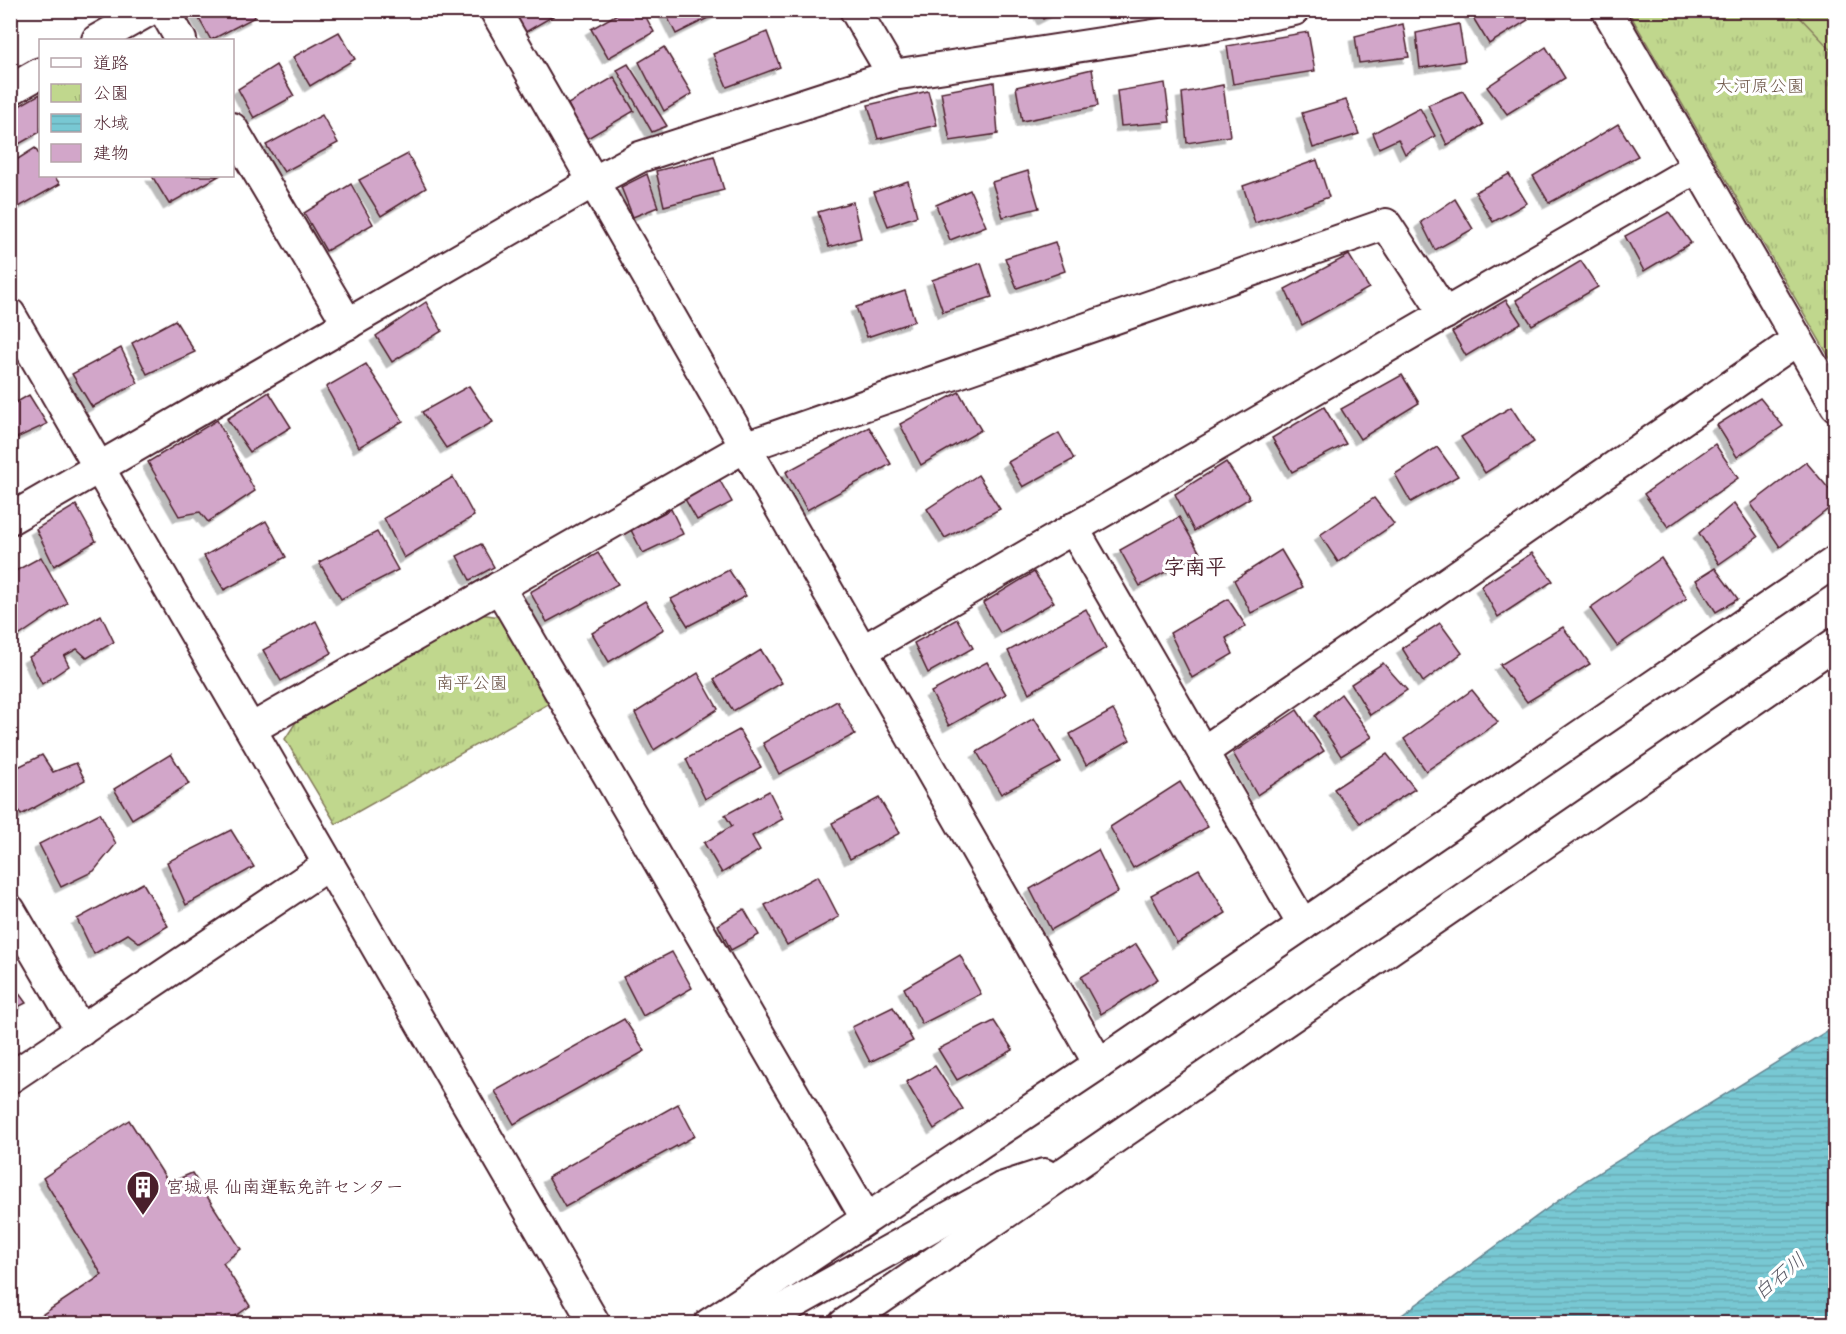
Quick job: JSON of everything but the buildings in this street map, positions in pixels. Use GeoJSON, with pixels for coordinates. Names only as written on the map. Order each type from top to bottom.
{"type":"FeatureCollection","features":[{"type":"Feature","properties":{"kind":"street"},"geometry":{"type":"LineString","coordinates":[[99,39],[150,10]]}},
{"type":"Feature","properties":{"kind":"street"},"geometry":{"type":"LineString","coordinates":[[164,10],[180,39]]}},
{"type":"Feature","properties":{"kind":"street"},"geometry":{"type":"LineString","coordinates":[[495,10],[1100,1064]]}},
{"type":"Feature","properties":{"kind":"street"},"geometry":{"type":"LineString","coordinates":[[855,10],[893,75]]}},
{"type":"Feature","properties":{"kind":"street"},"geometry":{"type":"LineString","coordinates":[[10,519],[640,157],[893,75],[1208,18],[1294,10]]}},
{"type":"Feature","properties":{"kind":"street"},"geometry":{"type":"LineString","coordinates":[[1607,10],[1836,406]]}},
{"type":"Feature","properties":{"kind":"street"},"geometry":{"type":"LineString","coordinates":[[10,90],[39,74]]}},
{"type":"Feature","properties":{"kind":"street"},"geometry":{"type":"LineString","coordinates":[[234,131],[348,324]]}},
{"type":"Feature","properties":{"kind":"street"},"geometry":{"type":"LineString","coordinates":[[862,651],[1698,167]]}},
{"type":"Feature","properties":{"kind":"street"},"geometry":{"type":"LineString","coordinates":[[251,729],[745,447],[1386,225],[1445,314]]}},
{"type":"Feature","properties":{"kind":"street"},"geometry":{"type":"LineString","coordinates":[[10,314],[595,1323]]}},
{"type":"Feature","properties":{"kind":"street"},"geometry":{"type":"LineString","coordinates":[[1203,752],[1797,340]]}},
{"type":"Feature","properties":{"kind":"street"},"geometry":{"type":"LineString","coordinates":[[1073,528],[1303,925]]}},
{"type":"Feature","properties":{"kind":"street"},"geometry":{"type":"LineString","coordinates":[[709,1323],[1100,1064],[1836,561]]}},
{"type":"Feature","properties":{"kind":"street"},"geometry":{"type":"LineString","coordinates":[[499,587],[866,1218]]}},
{"type":"Feature","properties":{"kind":"street"},"geometry":{"type":"LineString","coordinates":[[844,1323],[1836,642]]}},
{"type":"Feature","properties":{"kind":"street"},"geometry":{"type":"LineString","coordinates":[[10,1078],[329,864]]}},
{"type":"Feature","properties":{"kind":"street"},"geometry":{"type":"LineString","coordinates":[[10,910],[81,1031]]}},
{"type":"Feature","properties":{"kind":"street"},"geometry":{"type":"LineString","coordinates":[[757,1323],[1001,1188],[1076,1164]]}},
{"type":"Feature","properties":{"kind":"green space","name":"大河原公園"},"geometry":{"type":"Polygon","coordinates":[[[1628,11],[1835,11],[1835,367],[1628,11]]]}},
{"type":"Feature","properties":{"kind":"green space"},"geometry":{"type":"Polygon","coordinates":[[[1794,11],[1835,11],[1835,54],[1794,11]]]}},
{"type":"Feature","properties":{"kind":"green space","name":"南平公園"},"geometry":{"type":"Polygon","coordinates":[[[480,614],[500,617],[550,703],[336,824],[285,739],[296,722],[480,614]]]}},
{"type":"Feature","properties":{"kind":"water","name":"白石川"},"geometry":{"type":"Polygon","coordinates":[[[1835,1026],[1835,1323],[1391,1323],[1585,1181],[1835,1026]]]}},
{"type":"Feature","properties":{"kind":"place","name":"宮城県 仙南運転免許センター"},"geometry":{"type":"Point","coordinates":[143,1216]}},
{"type":"Feature","properties":{"kind":"district","name":"字南平"},"geometry":{"type":"Point","coordinates":[1195,567]}}]}
